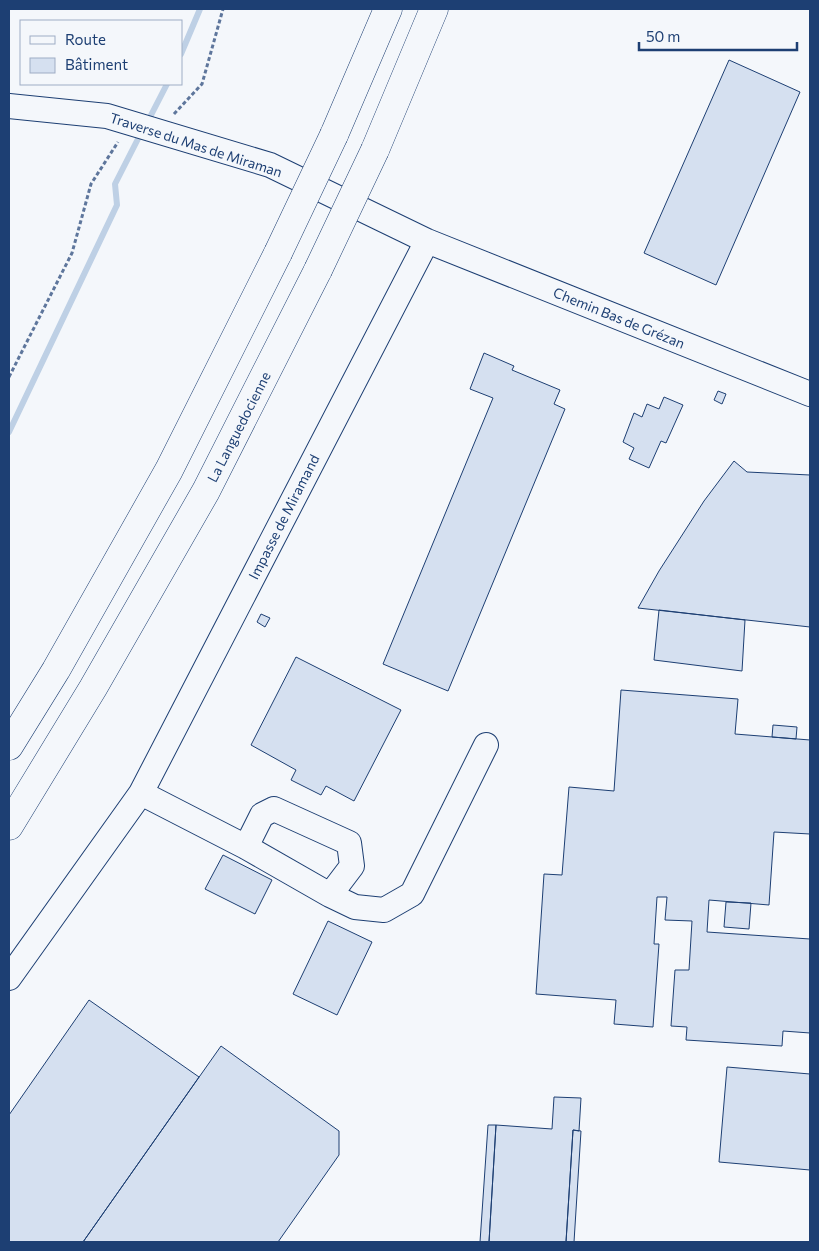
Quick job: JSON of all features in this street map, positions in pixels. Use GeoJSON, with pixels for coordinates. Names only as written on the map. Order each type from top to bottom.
{"type":"FeatureCollection","features":[{"type":"Feature","properties":{"kind":"highway"},"geometry":{"type":"LineString","coordinates":[[9,746],[56,670],[169,470],[278,253],[334,136],[388,9]]}},
{"type":"Feature","properties":{"kind":"highway","name":"La Languedocienne"},"geometry":{"type":"LineString","coordinates":[[9,826],[93,688],[206,491],[318,270],[375,150],[434,9]]}},
{"type":"Feature","properties":{"kind":"street","name":"Traverse du Mas de Miraman"},"geometry":{"type":"LineString","coordinates":[[9,106],[107,116],[270,166],[427,242]]}},
{"type":"Feature","properties":{"kind":"street","name":"Chemin Bas de Grézan"},"geometry":{"type":"LineString","coordinates":[[427,242],[810,394]]}},
{"type":"Feature","properties":{"kind":"street","name":"Impasse de Miramand"},"geometry":{"type":"LineString","coordinates":[[9,978],[141,794],[427,242]]}},
{"type":"Feature","properties":{"kind":"street"},"geometry":{"type":"LineString","coordinates":[[141,794],[355,907],[384,910],[412,894],[486,746]]}},
{"type":"Feature","properties":{"kind":"street"},"geometry":{"type":"LineString","coordinates":[[246,848],[262,815],[274,809],[349,843],[352,866],[330,895]]}},
{"type":"Feature","properties":{"kind":"path"},"geometry":{"type":"LineString","coordinates":[[158,131],[202,84],[223,9]]}},
{"type":"Feature","properties":{"kind":"path"},"geometry":{"type":"LineString","coordinates":[[9,377],[72,253],[91,184],[130,122]]}},
{"type":"Feature","properties":{"kind":"building"},"geometry":{"type":"Polygon","coordinates":[[[729,60],[800,92],[716,285],[644,253],[729,60]]]}},
{"type":"Feature","properties":{"kind":"building"},"geometry":{"type":"Polygon","coordinates":[[[484,353],[514,366],[512,370],[560,390],[554,404],[565,409],[448,691],[383,664],[493,398],[470,389],[484,353]]]}},
{"type":"Feature","properties":{"kind":"building"},"geometry":{"type":"Polygon","coordinates":[[[718,391],[726,394],[722,404],[714,400],[718,391]]]}},
{"type":"Feature","properties":{"kind":"building"},"geometry":{"type":"Polygon","coordinates":[[[664,397],[683,405],[666,443],[661,441],[649,468],[629,459],[634,448],[623,442],[634,413],[642,417],[647,404],[659,409],[664,397]]]}},
{"type":"Feature","properties":{"kind":"building"},"geometry":{"type":"Polygon","coordinates":[[[734,461],[747,472],[810,475],[810,627],[638,608],[659,571],[704,501],[734,461]]]}},
{"type":"Feature","properties":{"kind":"building"},"geometry":{"type":"Polygon","coordinates":[[[659,610],[745,620],[742,671],[654,660],[659,610]]]}},
{"type":"Feature","properties":{"kind":"building"},"geometry":{"type":"Polygon","coordinates":[[[261,614],[270,618],[265,627],[257,622],[261,614]]]}},
{"type":"Feature","properties":{"kind":"building"},"geometry":{"type":"Polygon","coordinates":[[[296,657],[401,710],[354,801],[326,786],[321,795],[291,780],[296,770],[251,745],[296,657]]]}},
{"type":"Feature","properties":{"kind":"building"},"geometry":{"type":"Polygon","coordinates":[[[621,690],[738,699],[735,734],[810,740],[810,834],[774,832],[769,905],[709,900],[707,932],[810,939],[810,1033],[783,1031],[782,1046],[686,1040],[687,1027],[671,1026],[675,970],[689,970],[692,921],[665,920],[667,897],[657,897],[654,944],[659,944],[653,1027],[614,1024],[616,1000],[536,994],[544,874],[562,875],[569,787],[614,791],[621,690]]]}},
{"type":"Feature","properties":{"kind":"building"},"geometry":{"type":"Polygon","coordinates":[[[773,725],[797,727],[796,739],[772,737],[773,725]]]}},
{"type":"Feature","properties":{"kind":"building"},"geometry":{"type":"Polygon","coordinates":[[[223,855],[272,880],[255,914],[205,889],[223,855]]]}},
{"type":"Feature","properties":{"kind":"building"},"geometry":{"type":"Polygon","coordinates":[[[726,902],[751,903],[749,929],[724,927],[726,902]]]}},
{"type":"Feature","properties":{"kind":"building"},"geometry":{"type":"Polygon","coordinates":[[[328,921],[372,942],[337,1015],[293,994],[328,921]]]}},
{"type":"Feature","properties":{"kind":"building"},"geometry":{"type":"Polygon","coordinates":[[[89,1000],[199,1077],[83,1242],[9,1242],[9,1115],[89,1000]]]}},
{"type":"Feature","properties":{"kind":"building"},"geometry":{"type":"Polygon","coordinates":[[[221,1046],[339,1131],[339,1155],[278,1242],[83,1242],[221,1046]]]}},
{"type":"Feature","properties":{"kind":"building"},"geometry":{"type":"Polygon","coordinates":[[[727,1067],[810,1074],[810,1170],[719,1162],[727,1067]]]}},
{"type":"Feature","properties":{"kind":"building"},"geometry":{"type":"Polygon","coordinates":[[[554,1097],[581,1098],[579,1131],[573,1130],[566,1242],[489,1242],[496,1125],[552,1129],[554,1097]]]}},
{"type":"Feature","properties":{"kind":"building"},"geometry":{"type":"Polygon","coordinates":[[[488,1125],[496,1125],[489,1242],[480,1242],[488,1125]]]}},
{"type":"Feature","properties":{"kind":"building"},"geometry":{"type":"Polygon","coordinates":[[[573,1130],[581,1131],[574,1242],[566,1242],[573,1130]]]}},
{"type":"Feature","properties":{"kind":"waterway"},"geometry":{"type":"LineString","coordinates":[[182,52],[200,9]]}},
{"type":"Feature","properties":{"kind":"waterway"},"geometry":{"type":"LineString","coordinates":[[147,123],[166,85]]}},
{"type":"Feature","properties":{"kind":"waterway"},"geometry":{"type":"LineString","coordinates":[[9,432],[117,205],[115,184],[142,131]]}}]}
